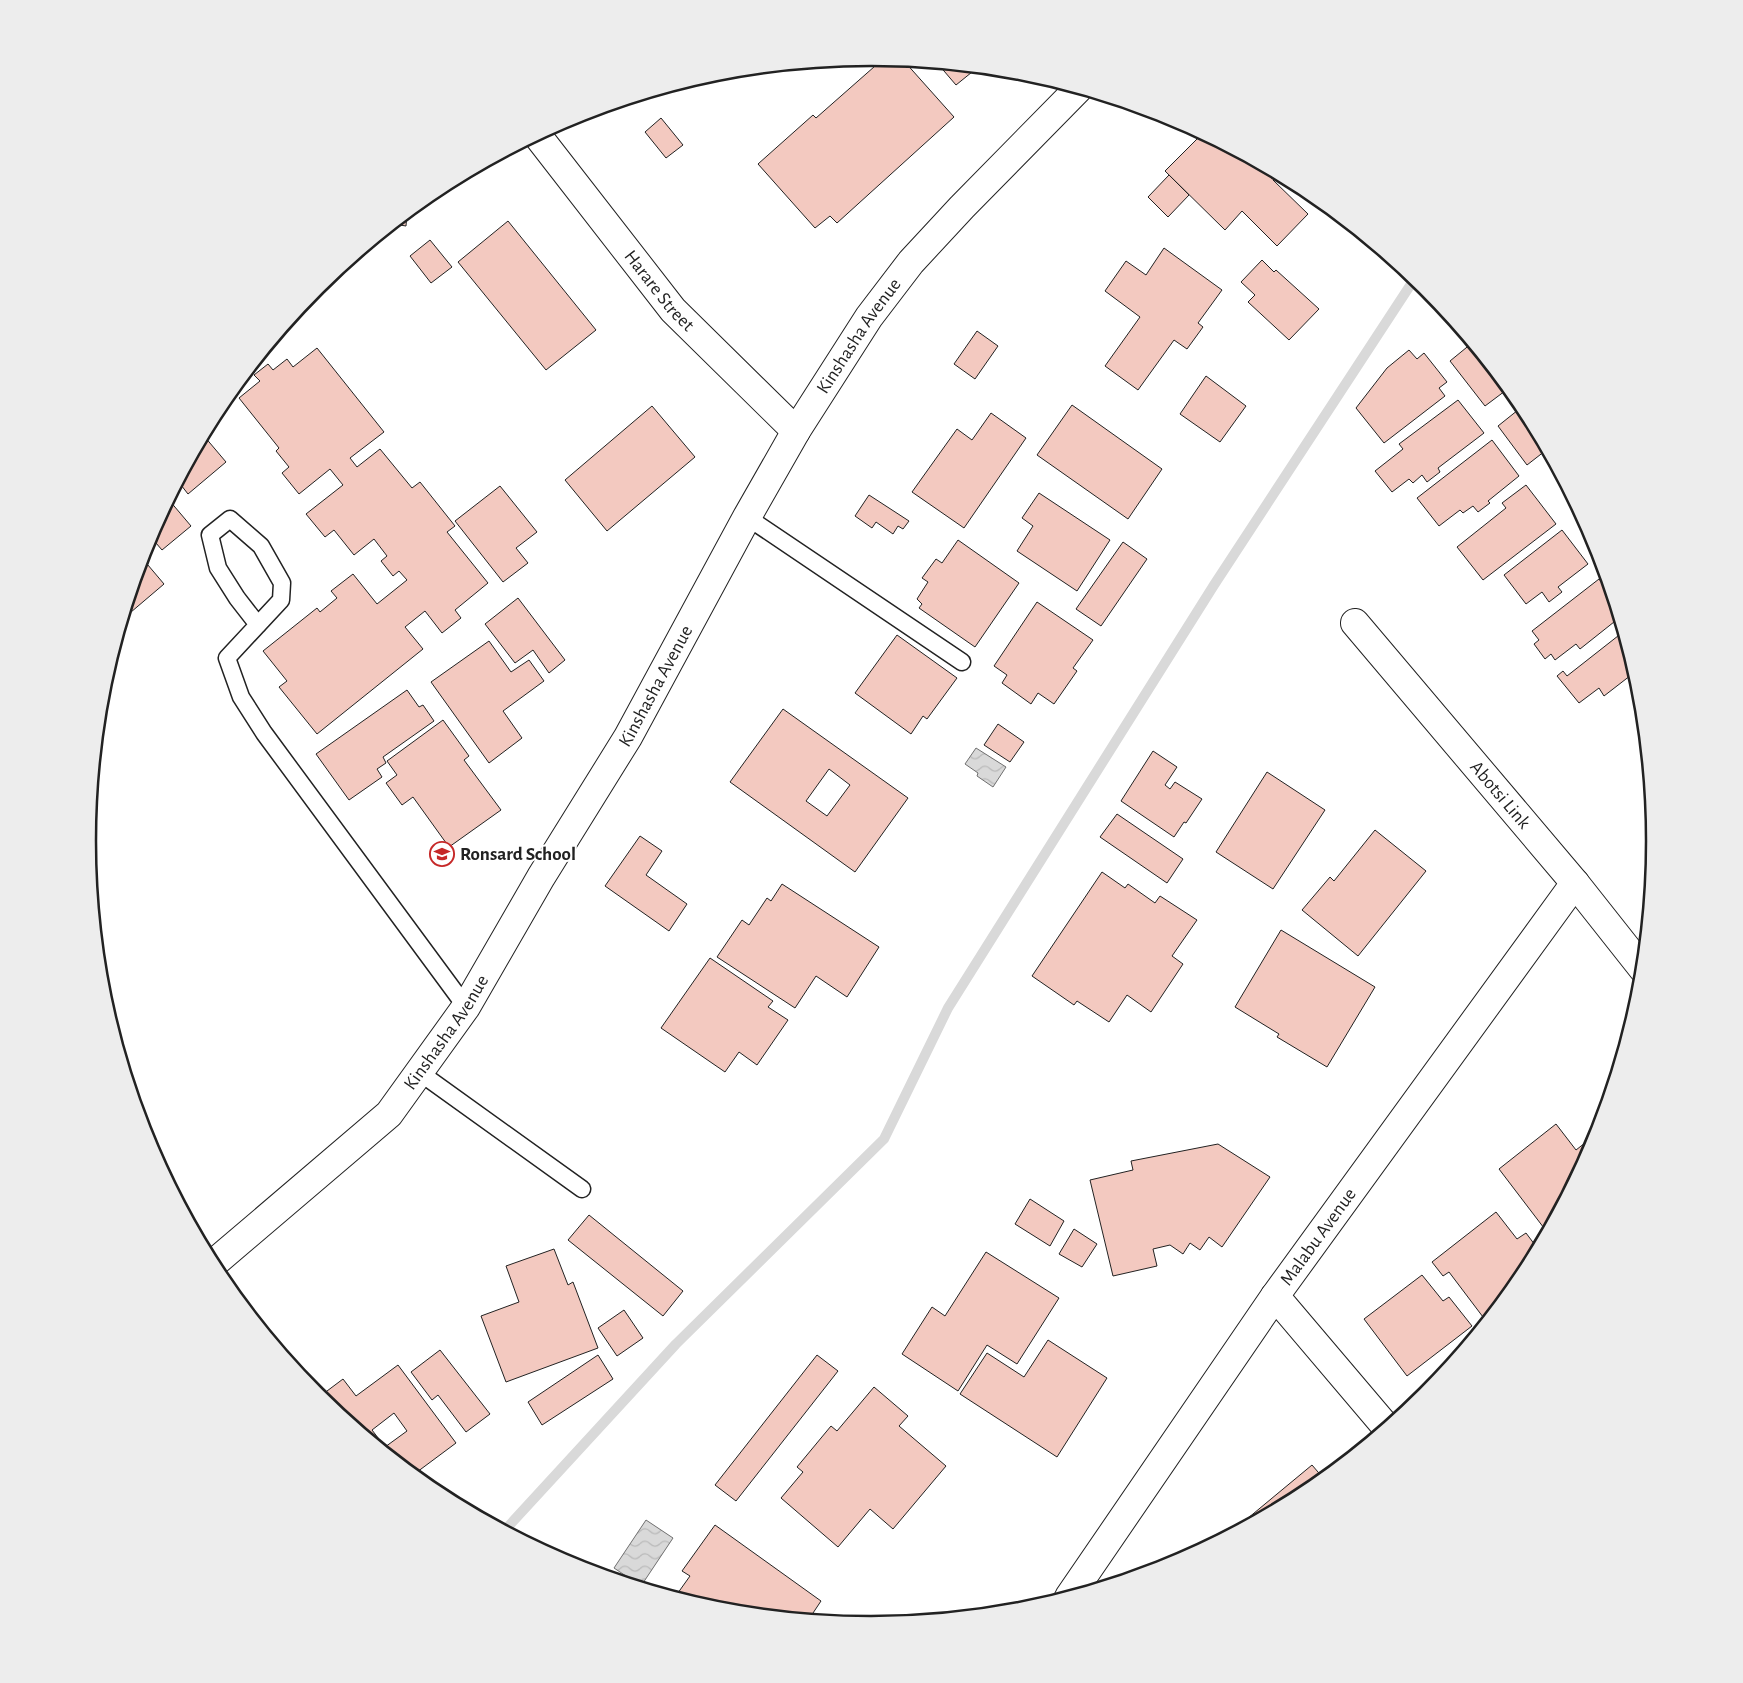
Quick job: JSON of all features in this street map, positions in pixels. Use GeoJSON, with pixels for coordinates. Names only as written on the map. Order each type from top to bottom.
{"type":"FeatureCollection","features":[{"type":"Feature","properties":{"kind":"street","name":"Kinshasha Avenue"},"geometry":{"type":"LineString","coordinates":[[219,1259],[389,1114],[466,1007],[541,877],[628,737],[747,517],[796,432],[869,317],[912,262],[969,200],[1074,93]]}},
{"type":"Feature","properties":{"kind":"street","name":"Harare Street"},"geometry":{"type":"LineString","coordinates":[[541,140],[673,310],[796,432]]}},
{"type":"Feature","properties":{"kind":"street","name":"Abotsi Link"},"geometry":{"type":"LineString","coordinates":[[1355,623],[1575,883],[1637,961]]}},
{"type":"Feature","properties":{"kind":"street","name":"Malabu Avenue"},"geometry":{"type":"LineString","coordinates":[[1074,1589],[1275,1296],[1575,883]]}},
{"type":"Feature","properties":{"kind":"street"},"geometry":{"type":"LineString","coordinates":[[1275,1296],[1383,1424]]}},
{"type":"Feature","properties":{"kind":"lane"},"geometry":{"type":"LineString","coordinates":[[747,517],[962,662]]}},
{"type":"Feature","properties":{"kind":"lane"},"geometry":{"type":"LineString","coordinates":[[258,626],[218,568],[210,536],[230,520],[261,546],[282,583],[281,600],[258,626],[227,658],[242,697],[264,733],[466,1007]]}},
{"type":"Feature","properties":{"kind":"lane"},"geometry":{"type":"LineString","coordinates":[[419,1072],[582,1189]]}},
{"type":"Feature","properties":{"kind":"water"},"geometry":{"type":"Polygon","coordinates":[[[976,748],[1006,767],[993,787],[977,776],[978,773],[965,764],[976,748]]]}},
{"type":"Feature","properties":{"kind":"water"},"geometry":{"type":"Polygon","coordinates":[[[646,1520],[673,1538],[644,1582],[629,1578],[614,1568],[646,1520]]]}},
{"type":"Feature","properties":{"kind":"building"},"geometry":{"type":"Polygon","coordinates":[[[875,66],[910,68],[954,117],[837,223],[830,216],[815,228],[758,164],[813,115],[816,118],[875,66]]]}},
{"type":"Feature","properties":{"kind":"building"},"geometry":{"type":"Polygon","coordinates":[[[943,70],[971,73],[956,85],[943,70]]]}},
{"type":"Feature","properties":{"kind":"building"},"geometry":{"type":"Polygon","coordinates":[[[661,118],[683,145],[666,158],[645,132],[661,118]]]}},
{"type":"Feature","properties":{"kind":"building"},"geometry":{"type":"Polygon","coordinates":[[[1198,138],[1274,179],[1308,214],[1277,246],[1242,211],[1225,230],[1165,171],[1198,138]]]}},
{"type":"Feature","properties":{"kind":"building"},"geometry":{"type":"Polygon","coordinates":[[[1169,175],[1189,195],[1168,217],[1148,197],[1169,175]]]}},
{"type":"Feature","properties":{"kind":"building"},"geometry":{"type":"Polygon","coordinates":[[[508,221],[596,330],[546,370],[458,262],[508,221]]]}},
{"type":"Feature","properties":{"kind":"building"},"geometry":{"type":"Polygon","coordinates":[[[430,240],[452,267],[431,283],[410,256],[430,240]]]}},
{"type":"Feature","properties":{"kind":"building"},"geometry":{"type":"Polygon","coordinates":[[[1164,248],[1222,290],[1198,323],[1203,327],[1187,349],[1174,340],[1138,390],[1105,366],[1140,317],[1105,291],[1126,261],[1146,275],[1164,248]]]}},
{"type":"Feature","properties":{"kind":"building"},"geometry":{"type":"Polygon","coordinates":[[[1262,260],[1274,272],[1276,270],[1319,309],[1289,340],[1248,302],[1255,295],[1241,282],[1262,260]]]}},
{"type":"Feature","properties":{"kind":"building"},"geometry":{"type":"Polygon","coordinates":[[[977,331],[998,346],[975,379],[954,364],[977,331]]]}},
{"type":"Feature","properties":{"kind":"building"},"geometry":{"type":"Polygon","coordinates":[[[1468,347],[1503,393],[1485,406],[1450,361],[1468,347]]]}},
{"type":"Feature","properties":{"kind":"building"},"geometry":{"type":"Polygon","coordinates":[[[317,348],[384,432],[350,458],[357,467],[380,449],[412,488],[420,482],[455,526],[447,532],[488,583],[455,610],[461,618],[442,633],[425,611],[405,627],[423,649],[317,734],[279,687],[287,681],[263,651],[317,608],[320,612],[337,598],[331,591],[353,574],[377,604],[407,580],[399,571],[393,576],[381,561],[387,556],[374,539],[354,555],[334,530],[325,537],[306,514],[343,485],[330,469],[299,494],[282,473],[289,467],[276,451],[279,448],[239,398],[260,381],[254,375],[268,364],[273,370],[287,359],[293,367],[317,348]]]}},
{"type":"Feature","properties":{"kind":"building"},"geometry":{"type":"Polygon","coordinates":[[[1409,350],[1417,359],[1424,353],[1447,382],[1439,388],[1445,396],[1384,443],[1356,408],[1387,368],[1409,350]]]}},
{"type":"Feature","properties":{"kind":"building"},"geometry":{"type":"Polygon","coordinates":[[[1206,376],[1246,406],[1220,442],[1180,414],[1206,376]]]}},
{"type":"Feature","properties":{"kind":"building"},"geometry":{"type":"Polygon","coordinates":[[[1458,400],[1484,433],[1438,468],[1440,472],[1427,482],[1422,475],[1413,483],[1409,479],[1392,492],[1375,471],[1403,449],[1399,444],[1458,400]]]}},
{"type":"Feature","properties":{"kind":"building"},"geometry":{"type":"Polygon","coordinates":[[[1072,405],[1162,469],[1128,519],[1037,455],[1072,405]]]}},
{"type":"Feature","properties":{"kind":"building"},"geometry":{"type":"Polygon","coordinates":[[[652,406],[695,457],[607,531],[565,480],[652,406]]]}},
{"type":"Feature","properties":{"kind":"building"},"geometry":{"type":"Polygon","coordinates":[[[1516,411],[1542,453],[1527,465],[1498,426],[1516,411]]]}},
{"type":"Feature","properties":{"kind":"building"},"geometry":{"type":"Polygon","coordinates":[[[991,413],[1026,438],[964,528],[912,492],[957,429],[972,440],[991,413]]]}},
{"type":"Feature","properties":{"kind":"building"},"geometry":{"type":"Polygon","coordinates":[[[1492,440],[1519,476],[1488,501],[1490,503],[1478,512],[1473,506],[1463,513],[1460,510],[1439,526],[1417,498],[1492,440]]]}},
{"type":"Feature","properties":{"kind":"building"},"geometry":{"type":"Polygon","coordinates":[[[208,441],[226,462],[188,494],[182,487],[208,441]]]}},
{"type":"Feature","properties":{"kind":"building"},"geometry":{"type":"Polygon","coordinates":[[[1526,485],[1556,524],[1483,580],[1457,547],[1506,508],[1502,503],[1526,485]]]}},
{"type":"Feature","properties":{"kind":"building"},"geometry":{"type":"Polygon","coordinates":[[[500,486],[537,532],[516,548],[528,563],[503,582],[455,521],[500,486]]]}},
{"type":"Feature","properties":{"kind":"building"},"geometry":{"type":"Polygon","coordinates":[[[1039,493],[1110,540],[1077,591],[1017,551],[1033,526],[1022,518],[1039,493]]]}},
{"type":"Feature","properties":{"kind":"building"},"geometry":{"type":"Polygon","coordinates":[[[869,495],[909,521],[903,529],[898,526],[893,534],[876,522],[872,528],[855,516],[869,495]]]}},
{"type":"Feature","properties":{"kind":"building"},"geometry":{"type":"Polygon","coordinates":[[[173,505],[191,526],[162,550],[156,543],[173,505]]]}},
{"type":"Feature","properties":{"kind":"building"},"geometry":{"type":"Polygon","coordinates":[[[1562,530],[1588,564],[1558,587],[1562,592],[1549,602],[1542,592],[1526,604],[1504,575],[1562,530]]]}},
{"type":"Feature","properties":{"kind":"building"},"geometry":{"type":"Polygon","coordinates":[[[958,540],[1019,583],[975,647],[919,608],[922,604],[917,599],[928,582],[922,578],[936,559],[942,563],[958,540]]]}},
{"type":"Feature","properties":{"kind":"building"},"geometry":{"type":"Polygon","coordinates":[[[1123,542],[1147,559],[1101,626],[1076,609],[1123,542]]]}},
{"type":"Feature","properties":{"kind":"building"},"geometry":{"type":"Polygon","coordinates":[[[148,565],[164,584],[131,612],[148,565]]]}},
{"type":"Feature","properties":{"kind":"building"},"geometry":{"type":"Polygon","coordinates":[[[1599,579],[1603,584],[1614,622],[1580,649],[1576,644],[1555,660],[1551,654],[1545,659],[1534,644],[1539,640],[1532,631],[1599,579]]]}},
{"type":"Feature","properties":{"kind":"building"},"geometry":{"type":"Polygon","coordinates":[[[518,598],[565,660],[549,673],[533,650],[515,663],[485,624],[518,598]]]}},
{"type":"Feature","properties":{"kind":"building"},"geometry":{"type":"Polygon","coordinates":[[[1037,602],[1093,640],[1073,668],[1077,671],[1054,704],[1038,693],[1031,704],[1002,683],[1007,675],[994,666],[1037,602]]]}},
{"type":"Feature","properties":{"kind":"building"},"geometry":{"type":"Polygon","coordinates":[[[897,635],[957,678],[927,719],[923,716],[911,734],[855,693],[897,635]]]}},
{"type":"Feature","properties":{"kind":"building"},"geometry":{"type":"Polygon","coordinates":[[[1618,636],[1629,677],[1604,696],[1599,688],[1579,703],[1557,676],[1563,671],[1567,676],[1618,636]]]}},
{"type":"Feature","properties":{"kind":"building"},"geometry":{"type":"Polygon","coordinates":[[[489,641],[511,672],[529,660],[544,681],[503,711],[522,738],[489,763],[431,682],[489,641]]]}},
{"type":"Feature","properties":{"kind":"building"},"geometry":{"type":"Polygon","coordinates":[[[407,690],[419,707],[423,705],[434,721],[383,757],[386,763],[377,769],[382,777],[349,800],[316,754],[407,690]]]}},
{"type":"Feature","properties":{"kind":"building"},"geometry":{"type":"Polygon","coordinates":[[[783,709],[908,798],[855,872],[730,782],[783,709]],[[829,769],[806,801],[827,816],[850,785],[829,769]]]}},
{"type":"Feature","properties":{"kind":"building"},"geometry":{"type":"Polygon","coordinates":[[[443,720],[469,756],[464,760],[501,810],[449,847],[413,797],[402,805],[386,783],[397,775],[387,761],[443,720]]]}},
{"type":"Feature","properties":{"kind":"building"},"geometry":{"type":"Polygon","coordinates":[[[998,724],[1024,742],[1010,762],[984,745],[998,724]]]}},
{"type":"Feature","properties":{"kind":"building"},"geometry":{"type":"Polygon","coordinates":[[[1153,751],[1177,767],[1165,785],[1170,789],[1175,782],[1202,799],[1174,837],[1121,801],[1153,751]]]}},
{"type":"Feature","properties":{"kind":"building"},"geometry":{"type":"Polygon","coordinates":[[[1267,772],[1325,810],[1273,889],[1216,852],[1267,772]]]}},
{"type":"Feature","properties":{"kind":"building"},"geometry":{"type":"Polygon","coordinates":[[[1117,814],[1183,859],[1167,883],[1100,837],[1117,814]]]}},
{"type":"Feature","properties":{"kind":"building"},"geometry":{"type":"Polygon","coordinates":[[[1375,830],[1426,871],[1358,956],[1302,910],[1330,877],[1334,881],[1375,830]]]}},
{"type":"Feature","properties":{"kind":"building"},"geometry":{"type":"Polygon","coordinates":[[[640,836],[662,851],[646,875],[687,904],[669,931],[605,886],[640,836]]]}},
{"type":"Feature","properties":{"kind":"building"},"geometry":{"type":"Polygon","coordinates":[[[1102,872],[1125,888],[1128,884],[1155,903],[1160,896],[1197,920],[1172,956],[1183,964],[1151,1012],[1127,995],[1109,1022],[1077,1001],[1074,1005],[1032,976],[1102,872]]]}},
{"type":"Feature","properties":{"kind":"building"},"geometry":{"type":"Polygon","coordinates":[[[782,884],[879,947],[847,997],[816,976],[795,1008],[717,957],[742,920],[749,925],[767,898],[771,901],[782,884]]]}},
{"type":"Feature","properties":{"kind":"building"},"geometry":{"type":"Polygon","coordinates":[[[1281,930],[1375,987],[1327,1067],[1277,1037],[1279,1034],[1235,1007],[1281,930]]]}},
{"type":"Feature","properties":{"kind":"building"},"geometry":{"type":"Polygon","coordinates":[[[710,958],[773,1001],[768,1007],[788,1020],[757,1065],[739,1052],[725,1072],[661,1028],[710,958]]]}},
{"type":"Feature","properties":{"kind":"building"},"geometry":{"type":"Polygon","coordinates":[[[1556,1124],[1576,1150],[1586,1142],[1544,1228],[1499,1169],[1556,1124]]]}},
{"type":"Feature","properties":{"kind":"building"},"geometry":{"type":"Polygon","coordinates":[[[1218,1144],[1270,1177],[1222,1247],[1209,1237],[1200,1250],[1190,1243],[1183,1254],[1170,1245],[1153,1249],[1157,1266],[1113,1276],[1090,1180],[1133,1170],[1131,1161],[1218,1144]]]}},
{"type":"Feature","properties":{"kind":"building"},"geometry":{"type":"Polygon","coordinates":[[[1030,1199],[1064,1221],[1050,1246],[1015,1224],[1030,1199]]]}},
{"type":"Feature","properties":{"kind":"building"},"geometry":{"type":"Polygon","coordinates":[[[1496,1212],[1517,1239],[1526,1233],[1534,1244],[1516,1272],[1483,1317],[1449,1272],[1443,1276],[1432,1262],[1496,1212]]]}},
{"type":"Feature","properties":{"kind":"building"},"geometry":{"type":"Polygon","coordinates":[[[589,1215],[683,1291],[663,1316],[568,1240],[589,1215]]]}},
{"type":"Feature","properties":{"kind":"building"},"geometry":{"type":"Polygon","coordinates":[[[1074,1229],[1097,1244],[1082,1267],[1059,1254],[1074,1229]]]}},
{"type":"Feature","properties":{"kind":"building"},"geometry":{"type":"Polygon","coordinates":[[[554,1249],[568,1285],[573,1282],[598,1348],[506,1382],[481,1316],[519,1302],[506,1266],[554,1249]]]}},
{"type":"Feature","properties":{"kind":"building"},"geometry":{"type":"Polygon","coordinates":[[[986,1252],[1059,1298],[1017,1364],[987,1345],[958,1391],[902,1354],[932,1307],[945,1316],[986,1252]]]}},
{"type":"Feature","properties":{"kind":"building"},"geometry":{"type":"Polygon","coordinates":[[[1422,1275],[1443,1301],[1449,1297],[1472,1326],[1407,1376],[1364,1319],[1422,1275]]]}},
{"type":"Feature","properties":{"kind":"building"},"geometry":{"type":"Polygon","coordinates":[[[624,1310],[643,1338],[617,1356],[598,1328],[624,1310]]]}},
{"type":"Feature","properties":{"kind":"building"},"geometry":{"type":"Polygon","coordinates":[[[1048,1340],[1107,1378],[1057,1457],[960,1394],[987,1353],[1024,1377],[1048,1340]]]}},
{"type":"Feature","properties":{"kind":"building"},"geometry":{"type":"Polygon","coordinates":[[[440,1350],[490,1414],[466,1432],[438,1395],[432,1400],[411,1372],[440,1350]]]}},
{"type":"Feature","properties":{"kind":"building"},"geometry":{"type":"Polygon","coordinates":[[[598,1355],[613,1379],[542,1425],[528,1402],[598,1355]]]}},
{"type":"Feature","properties":{"kind":"building"},"geometry":{"type":"Polygon","coordinates":[[[817,1355],[838,1371],[736,1501],[715,1485],[817,1355]]]}},
{"type":"Feature","properties":{"kind":"building"},"geometry":{"type":"Polygon","coordinates":[[[398,1365],[456,1443],[419,1470],[387,1446],[407,1431],[394,1413],[372,1430],[380,1441],[325,1392],[343,1379],[356,1396],[398,1365]]]}},
{"type":"Feature","properties":{"kind":"building"},"geometry":{"type":"Polygon","coordinates":[[[874,1387],[908,1416],[899,1426],[946,1466],[893,1529],[870,1509],[838,1547],[781,1498],[803,1472],[797,1467],[831,1426],[837,1431],[874,1387]]]}},
{"type":"Feature","properties":{"kind":"building"},"geometry":{"type":"Polygon","coordinates":[[[1312,1465],[1319,1474],[1302,1486],[1245,1520],[1312,1465]]]}},
{"type":"Feature","properties":{"kind":"building"},"geometry":{"type":"Polygon","coordinates":[[[715,1525],[821,1601],[812,1614],[720,1602],[679,1592],[690,1576],[682,1571],[715,1525]]]}},
{"type":"Feature","properties":{"kind":"waterway"},"geometry":{"type":"LineString","coordinates":[[509,1526],[676,1344],[884,1139],[948,1008],[1214,585],[1411,284]]}},
{"type":"Feature","properties":{"kind":"place","name":"Ronsard School"},"geometry":{"type":"Point","coordinates":[442,854]}}]}
